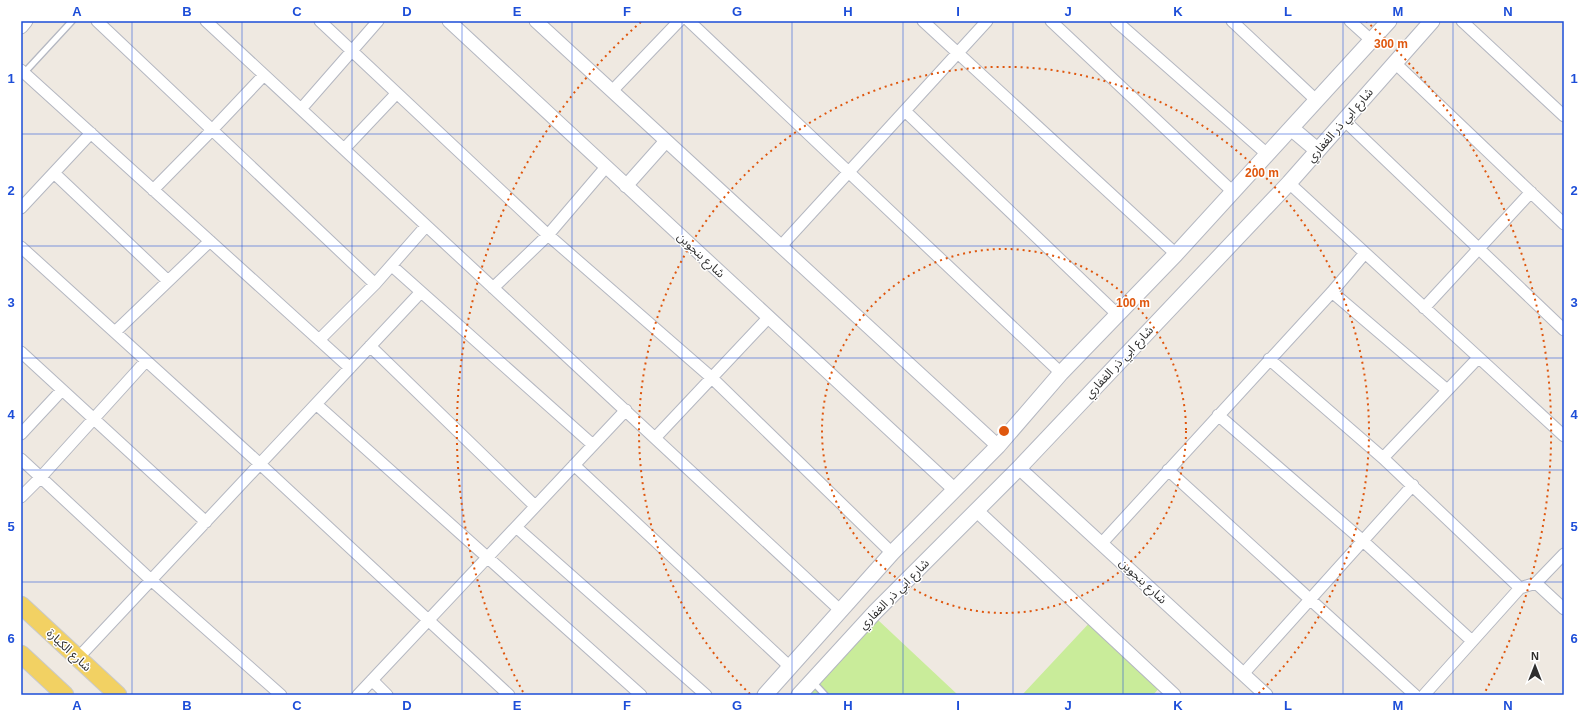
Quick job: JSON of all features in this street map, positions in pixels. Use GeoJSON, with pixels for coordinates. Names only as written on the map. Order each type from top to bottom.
{"type":"FeatureCollection","features":[{"type":"Feature","properties":{"kind":"main road"},"geometry":{"type":"LineString","coordinates":[[765,695],[892,553],[998,446],[1061,373],[1176,254],[1389,21]]}},
{"type":"Feature","properties":{"kind":"main road","name":"شارع ابي ذر الغفاري"},"geometry":{"type":"LineString","coordinates":[[799,695],[875,612],[1019,468],[1289,183],[1432,21]]}},
{"type":"Feature","properties":{"kind":"main road"},"geometry":{"type":"LineString","coordinates":[[1291,128],[1317,150]]}},
{"type":"Feature","properties":{"kind":"main road","name":"شارع الكيارة"},"geometry":{"type":"LineString","coordinates":[[21,606],[118,695]]}},
{"type":"Feature","properties":{"kind":"main road"},"geometry":{"type":"LineString","coordinates":[[21,654],[65,695]]}},
{"type":"Feature","properties":{"kind":"street"},"geometry":{"type":"LineString","coordinates":[[21,27],[26,21]]}},
{"type":"Feature","properties":{"kind":"street"},"geometry":{"type":"LineString","coordinates":[[97,21],[375,284]]}},
{"type":"Feature","properties":{"kind":"street"},"geometry":{"type":"LineString","coordinates":[[206,21],[841,611]]}},
{"type":"Feature","properties":{"kind":"street"},"geometry":{"type":"LineString","coordinates":[[320,21],[351,52],[548,234],[712,378],[892,553]]}},
{"type":"Feature","properties":{"kind":"street"},"geometry":{"type":"LineString","coordinates":[[301,109],[378,21]]}},
{"type":"Feature","properties":{"kind":"street","name":"شارع بنجوين"},"geometry":{"type":"LineString","coordinates":[[449,21],[954,489]]}},
{"type":"Feature","properties":{"kind":"street"},"geometry":{"type":"LineString","coordinates":[[536,21],[998,446]]}},
{"type":"Feature","properties":{"kind":"street"},"geometry":{"type":"LineString","coordinates":[[612,90],[679,21]]}},
{"type":"Feature","properties":{"kind":"street"},"geometry":{"type":"LineString","coordinates":[[689,21],[1061,373]]}},
{"type":"Feature","properties":{"kind":"street"},"geometry":{"type":"LineString","coordinates":[[923,21],[1176,254]]}},
{"type":"Feature","properties":{"kind":"street"},"geometry":{"type":"LineString","coordinates":[[781,246],[987,21]]}},
{"type":"Feature","properties":{"kind":"street"},"geometry":{"type":"LineString","coordinates":[[1051,21],[1233,192]]}},
{"type":"Feature","properties":{"kind":"street"},"geometry":{"type":"LineString","coordinates":[[1116,21],[1267,154]]}},
{"type":"Feature","properties":{"kind":"street"},"geometry":{"type":"LineString","coordinates":[[1232,21],[1316,100]]}},
{"type":"Feature","properties":{"kind":"street"},"geometry":{"type":"LineString","coordinates":[[1350,21],[1371,40]]}},
{"type":"Feature","properties":{"kind":"street"},"geometry":{"type":"LineString","coordinates":[[1462,21],[1564,116]]}},
{"type":"Feature","properties":{"kind":"street"},"geometry":{"type":"LineString","coordinates":[[1395,63],[1564,224]]}},
{"type":"Feature","properties":{"kind":"street"},"geometry":{"type":"LineString","coordinates":[[22,71],[350,368]]}},
{"type":"Feature","properties":{"kind":"street"},"geometry":{"type":"LineString","coordinates":[[153,190],[264,75]]}},
{"type":"Feature","properties":{"kind":"street"},"geometry":{"type":"LineString","coordinates":[[344,149],[396,94]]}},
{"type":"Feature","properties":{"kind":"street"},"geometry":{"type":"LineString","coordinates":[[905,111],[1118,315]]}},
{"type":"Feature","properties":{"kind":"street"},"geometry":{"type":"LineString","coordinates":[[1344,120],[1564,330]]}},
{"type":"Feature","properties":{"kind":"street"},"geometry":{"type":"LineString","coordinates":[[21,208],[91,133]]}},
{"type":"Feature","properties":{"kind":"street"},"geometry":{"type":"LineString","coordinates":[[626,186],[666,141]]}},
{"type":"Feature","properties":{"kind":"street"},"geometry":{"type":"LineString","coordinates":[[493,288],[548,234],[606,167]]}},
{"type":"Feature","properties":{"kind":"street"},"geometry":{"type":"LineString","coordinates":[[54,173],[168,281]]}},
{"type":"Feature","properties":{"kind":"street"},"geometry":{"type":"LineString","coordinates":[[1289,183],[1564,436]]}},
{"type":"Feature","properties":{"kind":"street"},"geometry":{"type":"LineString","coordinates":[[1424,308],[1531,192]]}},
{"type":"Feature","properties":{"kind":"street"},"geometry":{"type":"LineString","coordinates":[[319,340],[392,266],[426,226]]}},
{"type":"Feature","properties":{"kind":"street"},"geometry":{"type":"LineString","coordinates":[[115,332],[210,241]]}},
{"type":"Feature","properties":{"kind":"street"},"geometry":{"type":"LineString","coordinates":[[21,247],[260,464],[509,695]]}},
{"type":"Feature","properties":{"kind":"street"},"geometry":{"type":"LineString","coordinates":[[1102,544],[1269,359],[1332,292],[1365,253]]}},
{"type":"Feature","properties":{"kind":"street"},"geometry":{"type":"LineString","coordinates":[[392,266],[420,293],[593,445]]}},
{"type":"Feature","properties":{"kind":"street"},"geometry":{"type":"LineString","coordinates":[[1332,292],[1447,390]]}},
{"type":"Feature","properties":{"kind":"street"},"geometry":{"type":"LineString","coordinates":[[78,658],[420,293]]}},
{"type":"Feature","properties":{"kind":"street"},"geometry":{"type":"LineString","coordinates":[[655,438],[769,317]]}},
{"type":"Feature","properties":{"kind":"street"},"geometry":{"type":"LineString","coordinates":[[370,346],[536,506]]}},
{"type":"Feature","properties":{"kind":"street"},"geometry":{"type":"LineString","coordinates":[[21,352],[206,522]]}},
{"type":"Feature","properties":{"kind":"street"},"geometry":{"type":"LineString","coordinates":[[1383,458],[1478,358]]}},
{"type":"Feature","properties":{"kind":"street"},"geometry":{"type":"LineString","coordinates":[[1269,359],[1413,485],[1520,588]]}},
{"type":"Feature","properties":{"kind":"street"},"geometry":{"type":"LineString","coordinates":[[21,497],[41,477],[146,360]]}},
{"type":"Feature","properties":{"kind":"street"},"geometry":{"type":"LineString","coordinates":[[21,434],[62,390]]}},
{"type":"Feature","properties":{"kind":"street"},"geometry":{"type":"LineString","coordinates":[[316,404],[641,695]]}},
{"type":"Feature","properties":{"kind":"street"},"geometry":{"type":"LineString","coordinates":[[358,695],[626,410]]}},
{"type":"Feature","properties":{"kind":"street"},"geometry":{"type":"LineString","coordinates":[[1218,415],[1363,541],[1472,641]]}},
{"type":"Feature","properties":{"kind":"street"},"geometry":{"type":"LineString","coordinates":[[21,459],[151,580],[281,695]]}},
{"type":"Feature","properties":{"kind":"street"},"geometry":{"type":"LineString","coordinates":[[574,465],[790,667]]}},
{"type":"Feature","properties":{"kind":"street","name":"شارع بنجوين"},"geometry":{"type":"LineString","coordinates":[[1019,468],[1266,695]]}},
{"type":"Feature","properties":{"kind":"street"},"geometry":{"type":"LineString","coordinates":[[1168,470],[1415,695]]}},
{"type":"Feature","properties":{"kind":"street"},"geometry":{"type":"LineString","coordinates":[[1244,674],[1413,485]]}},
{"type":"Feature","properties":{"kind":"street"},"geometry":{"type":"LineString","coordinates":[[977,511],[1174,695]]}},
{"type":"Feature","properties":{"kind":"street"},"geometry":{"type":"LineString","coordinates":[[516,527],[706,695]]}},
{"type":"Feature","properties":{"kind":"street"},"geometry":{"type":"LineString","coordinates":[[1424,695],[1520,588],[1536,583],[1564,554]]}},
{"type":"Feature","properties":{"kind":"street"},"geometry":{"type":"LineString","coordinates":[[1536,583],[1564,609]]}},
{"type":"Feature","properties":{"kind":"street"},"geometry":{"type":"LineString","coordinates":[[372,680],[387,695]]}},
{"type":"Feature","properties":{"kind":"lane"},"geometry":{"type":"LineString","coordinates":[[22,71],[72,21]]}},
{"type":"Feature","properties":{"kind":"lane"},"geometry":{"type":"LineString","coordinates":[[812,680],[825,695]]}},
{"type":"Feature","properties":{"kind":"green space"},"geometry":{"type":"Polygon","coordinates":[[[1093,619],[1162,685],[1153,695],[1022,695],[1093,619]]]}},
{"type":"Feature","properties":{"kind":"green space"},"geometry":{"type":"Polygon","coordinates":[[[878,620],[958,695],[807,695],[878,620]]]}}]}
